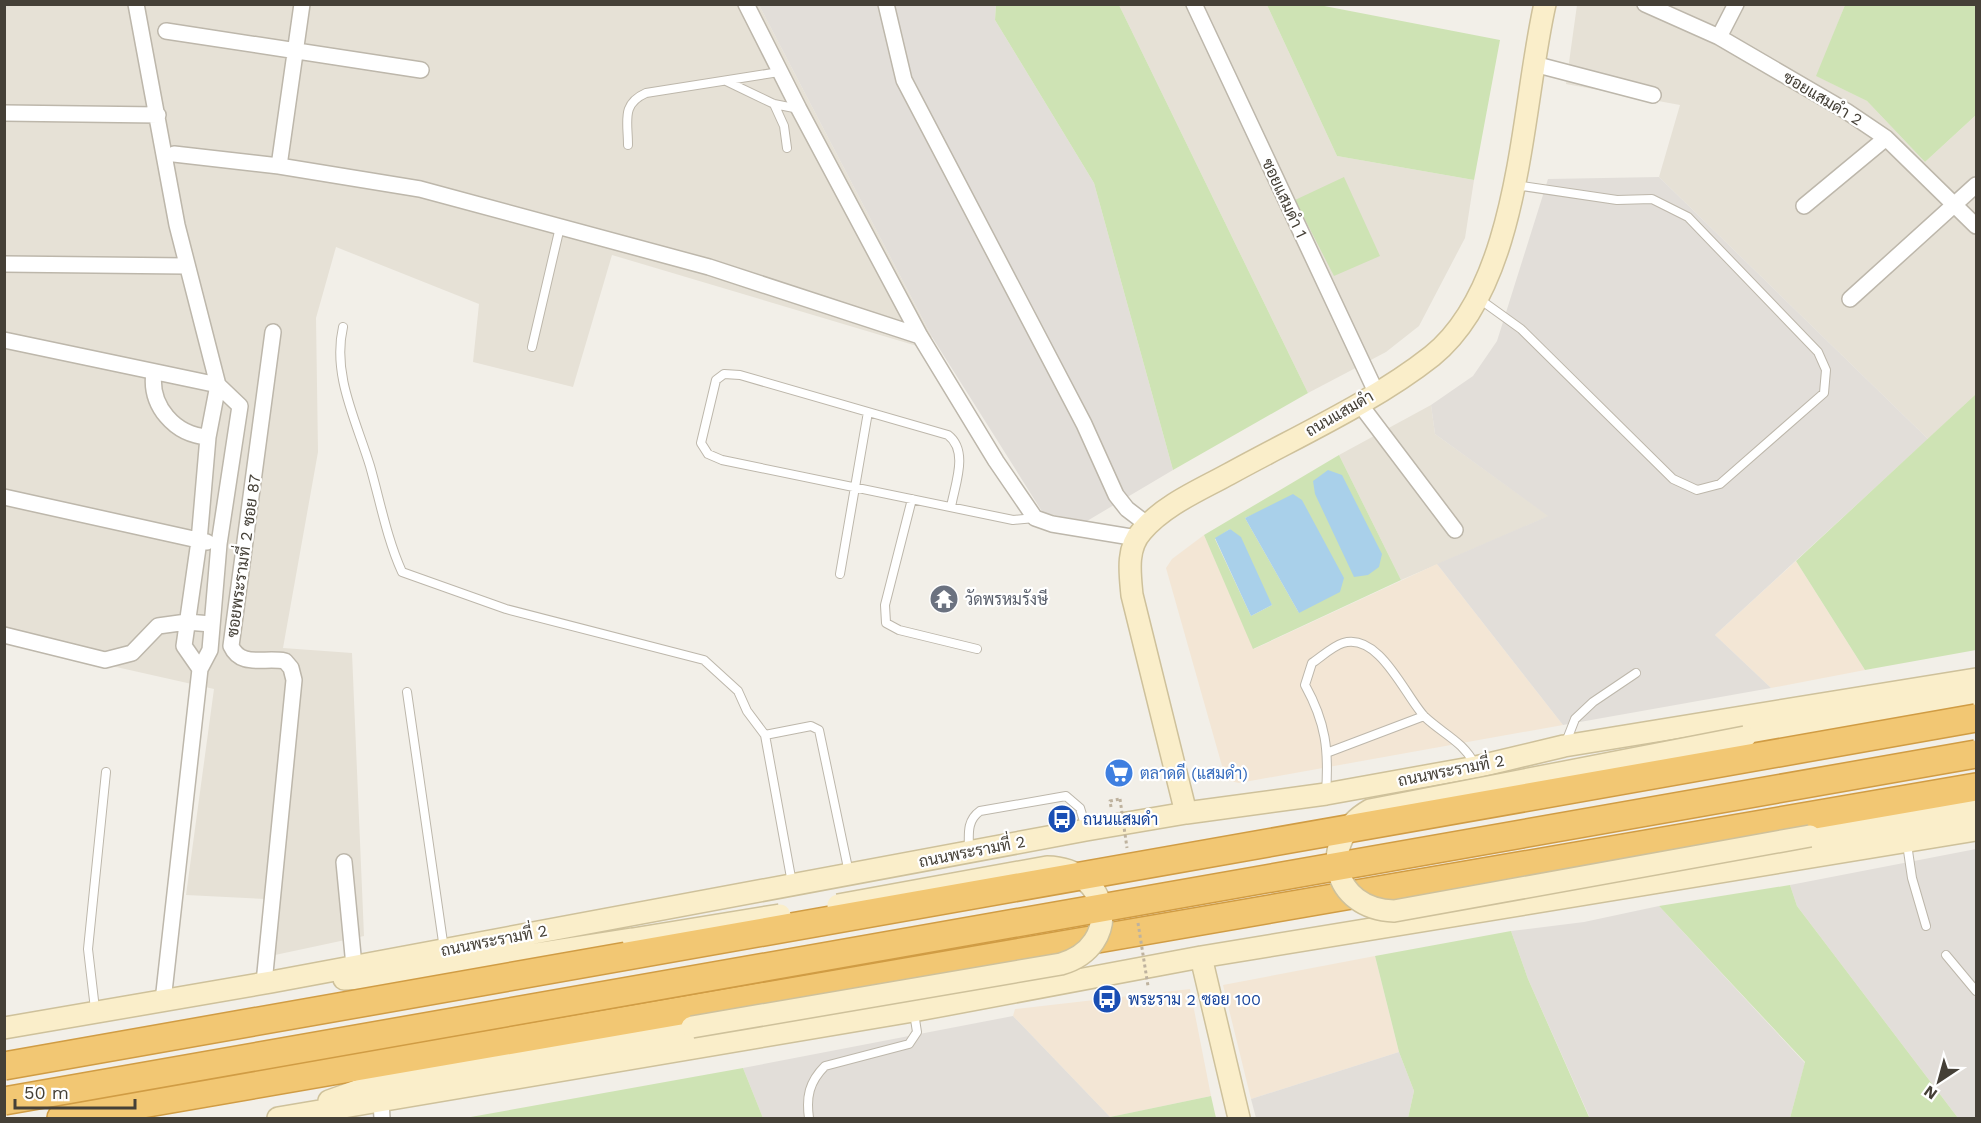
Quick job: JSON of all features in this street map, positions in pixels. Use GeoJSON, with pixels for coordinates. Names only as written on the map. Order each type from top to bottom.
{"type":"FeatureCollection","features":[{"type":"Feature","properties":{"kind":"highway"},"geometry":{"type":"LineString","coordinates":[[4,1066],[1977,718]]}},
{"type":"Feature","properties":{"kind":"highway"},"geometry":{"type":"LineString","coordinates":[[4,1072],[1977,724]]}},
{"type":"Feature","properties":{"kind":"highway"},"geometry":{"type":"LineString","coordinates":[[4,1101],[1977,754]]}},
{"type":"Feature","properties":{"kind":"highway"},"geometry":{"type":"LineString","coordinates":[[61,1119],[1977,787]]}},
{"type":"Feature","properties":{"kind":"main road","name":"ถนนแสมดำ"},"geometry":{"type":"LineString","coordinates":[[1143,531],[1190,495],[1367,398],[1434,354],[1462,322],[1477,297],[1501,241],[1515,184],[1545,4]]}},
{"type":"Feature","properties":{"kind":"main road"},"geometry":{"type":"LineString","coordinates":[[1143,531],[1131,550],[1129,572],[1132,596],[1186,813]]}},
{"type":"Feature","properties":{"kind":"main road","name":"ถนนพระรามที่ 2"},"geometry":{"type":"LineString","coordinates":[[4,1028],[268,982],[1086,830],[1186,813],[1326,794],[1476,766],[1564,746],[1977,679]]}},
{"type":"Feature","properties":{"kind":"main road"},"geometry":{"type":"LineString","coordinates":[[1977,698],[1745,737],[1370,810],[1346,829],[1339,843],[1337,859],[1339,875],[1357,900],[1370,907],[1394,911],[1810,836],[1977,809]]}},
{"type":"Feature","properties":{"kind":"main road"},"geometry":{"type":"LineString","coordinates":[[280,1118],[371,1111],[1201,957],[1977,830]]}},
{"type":"Feature","properties":{"kind":"main road"},"geometry":{"type":"LineString","coordinates":[[268,982],[387,977],[633,939],[1047,867],[1060,867],[1074,872],[1087,881],[1101,903],[1101,926],[1096,941],[1086,953],[1072,961],[391,1079],[280,1118]]}},
{"type":"Feature","properties":{"kind":"main road"},"geometry":{"type":"LineString","coordinates":[[1201,957],[1239,1119]]}},
{"type":"Feature","properties":{"kind":"street"},"geometry":{"type":"LineString","coordinates":[[136,4],[186,266],[218,386],[208,438],[199,541],[184,646],[200,669]]}},
{"type":"Feature","properties":{"kind":"street"},"geometry":{"type":"LineString","coordinates":[[279,166],[302,4]]}},
{"type":"Feature","properties":{"kind":"street"},"geometry":{"type":"LineString","coordinates":[[746,4],[798,109],[920,336],[996,460],[1035,518],[1052,524],[1143,531]]}},
{"type":"Feature","properties":{"kind":"street"},"geometry":{"type":"LineString","coordinates":[[886,4],[904,80],[1084,424],[1116,495],[1143,531]]}},
{"type":"Feature","properties":{"kind":"street","name":"ซอยแสมดำ 1"},"geometry":{"type":"LineString","coordinates":[[1194,4],[1367,398],[1455,530]]}},
{"type":"Feature","properties":{"kind":"street","name":"ซอยแสมดำ 2"},"geometry":{"type":"LineString","coordinates":[[1645,4],[1719,37],[1846,111],[1886,138],[1977,226]]}},
{"type":"Feature","properties":{"kind":"street"},"geometry":{"type":"LineString","coordinates":[[1719,37],[1736,4]]}},
{"type":"Feature","properties":{"kind":"street"},"geometry":{"type":"LineString","coordinates":[[166,30],[421,70]]}},
{"type":"Feature","properties":{"kind":"street"},"geometry":{"type":"LineString","coordinates":[[1534,64],[1653,95]]}},
{"type":"Feature","properties":{"kind":"street"},"geometry":{"type":"LineString","coordinates":[[4,113],[158,116]]}},
{"type":"Feature","properties":{"kind":"street"},"geometry":{"type":"LineString","coordinates":[[1804,206],[1886,138]]}},
{"type":"Feature","properties":{"kind":"street"},"geometry":{"type":"LineString","coordinates":[[174,154],[279,166],[420,189],[709,267],[920,336]]}},
{"type":"Feature","properties":{"kind":"street"},"geometry":{"type":"LineString","coordinates":[[1850,299],[1977,185]]}},
{"type":"Feature","properties":{"kind":"street"},"geometry":{"type":"LineString","coordinates":[[4,264],[186,266]]}},
{"type":"Feature","properties":{"kind":"street","name":"ซอยพระรามที่ 2 ซอย 87"},"geometry":{"type":"LineString","coordinates":[[268,982],[294,680],[291,668],[285,661],[242,660],[235,656],[231,646],[273,332]]}},
{"type":"Feature","properties":{"kind":"street"},"geometry":{"type":"LineString","coordinates":[[4,340],[218,386],[240,406],[219,544],[210,650],[200,669],[162,1001]]}},
{"type":"Feature","properties":{"kind":"street"},"geometry":{"type":"LineString","coordinates":[[154,372],[154,394],[171,422],[186,433],[208,438]]}},
{"type":"Feature","properties":{"kind":"street"},"geometry":{"type":"LineString","coordinates":[[4,497],[219,544]]}},
{"type":"Feature","properties":{"kind":"street"},"geometry":{"type":"LineString","coordinates":[[4,636],[105,660],[132,653],[158,626],[187,622],[211,624]]}},
{"type":"Feature","properties":{"kind":"street"},"geometry":{"type":"LineString","coordinates":[[344,862],[354,966]]}},
{"type":"Feature","properties":{"kind":"lane"},"geometry":{"type":"LineString","coordinates":[[628,145],[628,106],[634,98],[646,93],[779,72]]}},
{"type":"Feature","properties":{"kind":"lane"},"geometry":{"type":"LineString","coordinates":[[726,81],[774,104],[798,109]]}},
{"type":"Feature","properties":{"kind":"lane"},"geometry":{"type":"LineString","coordinates":[[774,104],[784,126],[787,147]]}},
{"type":"Feature","properties":{"kind":"lane"},"geometry":{"type":"LineString","coordinates":[[1477,297],[1521,329],[1673,479],[1696,490],[1720,484],[1824,393],[1826,370],[1818,352],[1688,217],[1652,199],[1617,200],[1515,184]]}},
{"type":"Feature","properties":{"kind":"lane"},"geometry":{"type":"LineString","coordinates":[[532,347],[560,227]]}},
{"type":"Feature","properties":{"kind":"lane"},"geometry":{"type":"LineString","coordinates":[[343,327],[339,344],[345,397],[360,434],[402,572],[506,609],[704,660],[738,691],[747,711],[765,735],[793,885]]}},
{"type":"Feature","properties":{"kind":"lane"},"geometry":{"type":"LineString","coordinates":[[951,507],[960,452],[957,442],[948,435],[740,375],[724,374],[716,380],[701,443],[708,454],[722,460],[1013,520],[1035,518]]}},
{"type":"Feature","properties":{"kind":"lane"},"geometry":{"type":"LineString","coordinates":[[840,574],[868,412]]}},
{"type":"Feature","properties":{"kind":"lane"},"geometry":{"type":"LineString","coordinates":[[912,499],[885,605],[886,623],[899,630],[977,649]]}},
{"type":"Feature","properties":{"kind":"lane"},"geometry":{"type":"LineString","coordinates":[[1326,794],[1329,752],[1317,706],[1305,685],[1311,663],[1343,642],[1359,643],[1378,656],[1398,676],[1424,716],[1468,750],[1476,766]]}},
{"type":"Feature","properties":{"kind":"lane"},"geometry":{"type":"LineString","coordinates":[[1564,746],[1575,719],[1593,702],[1636,673]]}},
{"type":"Feature","properties":{"kind":"lane"},"geometry":{"type":"LineString","coordinates":[[407,692],[444,949]]}},
{"type":"Feature","properties":{"kind":"lane"},"geometry":{"type":"LineString","coordinates":[[1329,752],[1424,716]]}},
{"type":"Feature","properties":{"kind":"lane"},"geometry":{"type":"LineString","coordinates":[[765,735],[811,726],[819,730],[849,874]]}},
{"type":"Feature","properties":{"kind":"lane"},"geometry":{"type":"LineString","coordinates":[[95,1012],[88,949],[106,772]]}},
{"type":"Feature","properties":{"kind":"lane"},"geometry":{"type":"LineString","coordinates":[[969,852],[969,826],[972,817],[980,812],[1066,796],[1080,808],[1086,830]]}},
{"type":"Feature","properties":{"kind":"lane"},"geometry":{"type":"LineString","coordinates":[[1907,842],[1912,878],[1926,926]]}},
{"type":"Feature","properties":{"kind":"lane"},"geometry":{"type":"LineString","coordinates":[[1946,955],[1977,991]]}},
{"type":"Feature","properties":{"kind":"lane"},"geometry":{"type":"LineString","coordinates":[[809,1119],[809,1090],[816,1075],[825,1066],[909,1044],[916,1032],[914,1011]]}},
{"type":"Feature","properties":{"kind":"shaded area"},"geometry":{"type":"Polygon","coordinates":[[[5,5],[759,5],[932,337],[917,346],[612,255],[573,387],[473,362],[479,304],[336,247],[316,318],[318,452],[283,648],[352,653],[364,936],[275,955],[266,899],[186,895],[214,689],[5,642],[5,5]]]}},
{"type":"Feature","properties":{"kind":"shaded area"},"geometry":{"type":"Polygon","coordinates":[[[759,5],[996,5],[995,20],[1094,183],[1173,470],[1087,521],[1043,513],[932,337],[759,5]]]}},
{"type":"Feature","properties":{"kind":"shaded area"},"geometry":{"type":"Polygon","coordinates":[[[1119,5],[1267,5],[1337,156],[1474,180],[1465,238],[1419,326],[1386,352],[1308,393],[1119,5]]]}},
{"type":"Feature","properties":{"kind":"shaded area"},"geometry":{"type":"Polygon","coordinates":[[[1577,5],[1845,5],[1817,76],[1867,101],[1925,162],[1976,115],[1976,394],[1928,439],[1659,177],[1680,105],[1566,84],[1577,5]]]}},
{"type":"Feature","properties":{"kind":"shaded area"},"geometry":{"type":"Polygon","coordinates":[[[1659,177],[1928,439],[1715,635],[1771,688],[1563,725],[1437,564],[1548,516],[1435,434],[1431,405],[1473,376],[1497,341],[1548,179],[1659,177]]]}},
{"type":"Feature","properties":{"kind":"shaded area"},"geometry":{"type":"Polygon","coordinates":[[[1431,405],[1435,434],[1549,516],[1401,580],[1339,455],[1431,405]]]}},
{"type":"Feature","properties":{"kind":"shaded area"},"geometry":{"type":"Polygon","coordinates":[[[1204,535],[1254,649],[1437,564],[1563,725],[1239,783],[1226,780],[1166,568],[1172,559],[1204,535]]]}},
{"type":"Feature","properties":{"kind":"shaded area"},"geometry":{"type":"Polygon","coordinates":[[[1796,561],[1865,670],[1771,688],[1715,635],[1796,561]]]}},
{"type":"Feature","properties":{"kind":"shaded area"},"geometry":{"type":"Polygon","coordinates":[[[1976,849],[1976,1118],[1958,1118],[1797,906],[1790,885],[1976,849]]]}},
{"type":"Feature","properties":{"kind":"shaded area"},"geometry":{"type":"Polygon","coordinates":[[[1659,906],[1805,1063],[1790,1118],[1585,1118],[1589,1116],[1528,979],[1511,931],[1584,922],[1659,906]]]}},
{"type":"Feature","properties":{"kind":"shaded area"},"geometry":{"type":"Polygon","coordinates":[[[1375,956],[1399,1052],[1251,1099],[1223,985],[1375,956]]]}},
{"type":"Feature","properties":{"kind":"shaded area"},"geometry":{"type":"Polygon","coordinates":[[[1190,989],[1211,1096],[1110,1117],[1013,1016],[1015,1009],[1190,989]]]}},
{"type":"Feature","properties":{"kind":"shaded area"},"geometry":{"type":"Polygon","coordinates":[[[1013,1016],[1111,1118],[763,1118],[743,1068],[1013,1016]]]}},
{"type":"Feature","properties":{"kind":"shaded area"},"geometry":{"type":"Polygon","coordinates":[[[1399,1052],[1414,1091],[1408,1118],[1256,1118],[1251,1099],[1399,1052]]]}},
{"type":"Feature","properties":{"kind":"green space"},"geometry":{"type":"Polygon","coordinates":[[[996,5],[1119,5],[1308,393],[1173,470],[1094,183],[995,20],[996,5]]]}},
{"type":"Feature","properties":{"kind":"green space"},"geometry":{"type":"Polygon","coordinates":[[[1267,5],[1319,5],[1500,40],[1474,180],[1337,156],[1267,5]]]}},
{"type":"Feature","properties":{"kind":"green space"},"geometry":{"type":"Polygon","coordinates":[[[1845,5],[1976,5],[1976,115],[1925,162],[1867,101],[1816,76],[1845,5]]]}},
{"type":"Feature","properties":{"kind":"green space"},"geometry":{"type":"Polygon","coordinates":[[[1344,177],[1380,256],[1334,276],[1295,200],[1344,177]]]}},
{"type":"Feature","properties":{"kind":"green space"},"geometry":{"type":"Polygon","coordinates":[[[1976,394],[1976,650],[1865,670],[1796,561],[1976,394]]]}},
{"type":"Feature","properties":{"kind":"green space"},"geometry":{"type":"Polygon","coordinates":[[[1339,455],[1401,580],[1253,649],[1204,535],[1339,455]],[[1269,508],[1245,518],[1299,613],[1269,508]],[[1230,529],[1215,539],[1251,616],[1272,605],[1230,529]]]}},
{"type":"Feature","properties":{"kind":"green space"},"geometry":{"type":"Polygon","coordinates":[[[1790,885],[1797,906],[1958,1118],[1790,1118],[1805,1062],[1659,906],[1790,885]]]}},
{"type":"Feature","properties":{"kind":"green space"},"geometry":{"type":"Polygon","coordinates":[[[1511,931],[1528,979],[1589,1117],[1408,1118],[1414,1091],[1399,1052],[1375,956],[1511,931]]]}},
{"type":"Feature","properties":{"kind":"green space"},"geometry":{"type":"Polygon","coordinates":[[[743,1068],[763,1118],[465,1118],[743,1068]]]}},
{"type":"Feature","properties":{"kind":"green space"},"geometry":{"type":"Polygon","coordinates":[[[1211,1096],[1216,1118],[1110,1117],[1211,1096]]]}},
{"type":"Feature","properties":{"kind":"water"},"geometry":{"type":"Polygon","coordinates":[[[1328,470],[1342,475],[1382,554],[1379,567],[1368,575],[1354,577],[1315,494],[1313,481],[1328,470]]]}},
{"type":"Feature","properties":{"kind":"water"},"geometry":{"type":"Polygon","coordinates":[[[1293,494],[1302,500],[1344,578],[1340,592],[1299,613],[1245,518],[1293,494]]]}},
{"type":"Feature","properties":{"kind":"water"},"geometry":{"type":"Polygon","coordinates":[[[1230,529],[1241,537],[1272,605],[1251,616],[1215,538],[1230,529]]]}},
{"type":"Feature","properties":{"kind":"place","name":"วัดพรหมรังษี"},"geometry":{"type":"Point","coordinates":[944,599]}},
{"type":"Feature","properties":{"kind":"place","name":"ตลาดดี (แสมดำ)"},"geometry":{"type":"Point","coordinates":[1119,773]}},
{"type":"Feature","properties":{"kind":"place","name":"ถนนแสมดำ"},"geometry":{"type":"Point","coordinates":[1062,819]}},
{"type":"Feature","properties":{"kind":"place","name":"พระราม 2 ซอย 100"},"geometry":{"type":"Point","coordinates":[1107,999]}}]}
